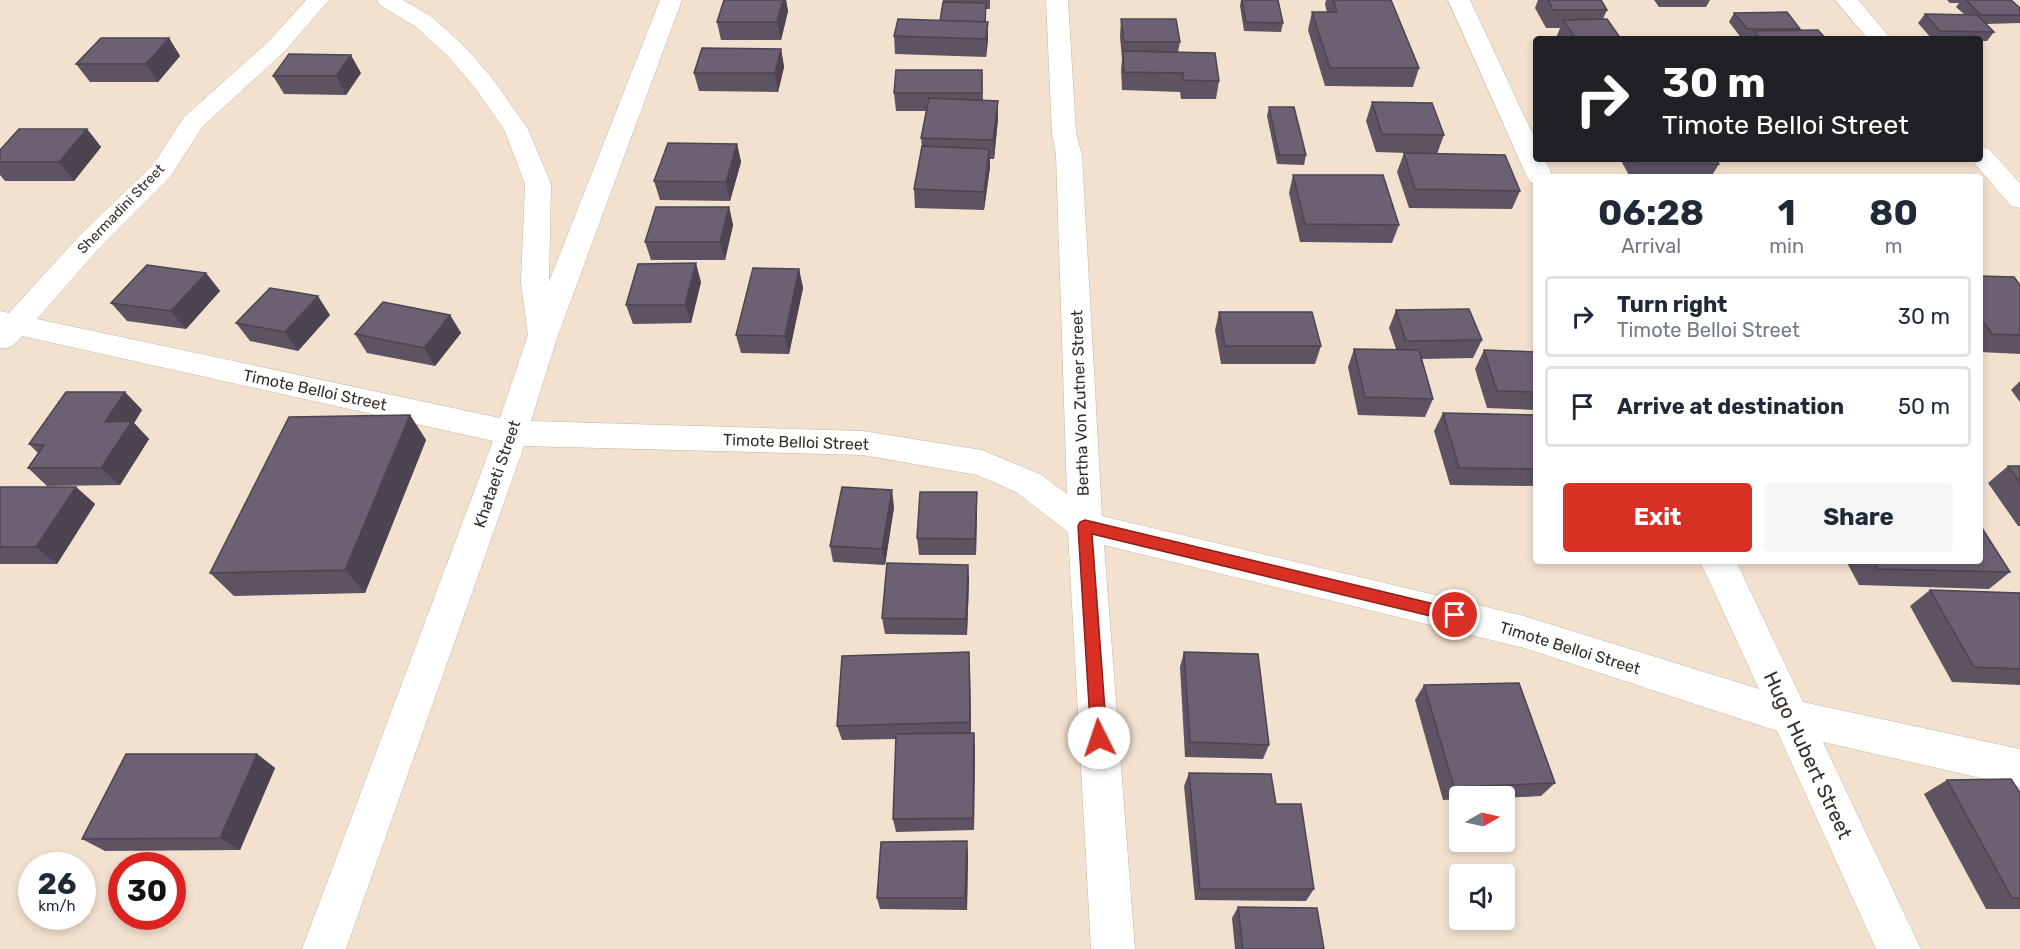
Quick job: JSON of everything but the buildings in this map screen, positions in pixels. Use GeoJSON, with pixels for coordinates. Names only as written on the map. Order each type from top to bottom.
{"type":"FeatureCollection","features":[{"type":"Feature","properties":{"kind":"street","name":"Shermadini Street"},"geometry":{"type":"LineString","coordinates":[[5,329],[162,170],[193,122],[276,48],[318,0]]}},
{"type":"Feature","properties":{"kind":"street"},"geometry":{"type":"LineString","coordinates":[[388,0],[424,22],[456,51],[483,83],[516,129],[538,184],[535,282],[542,338]]}},
{"type":"Feature","properties":{"kind":"street","name":"Khataeti Street"},"geometry":{"type":"LineString","coordinates":[[324,949],[498,475],[542,338],[671,0]]}},
{"type":"Feature","properties":{"kind":"street","name":"Bertha Von Zutner Street"},"geometry":{"type":"LineString","coordinates":[[1057,0],[1064,133],[1069,155],[1085,526],[1113,949]]}},
{"type":"Feature","properties":{"kind":"street"},"geometry":{"type":"LineString","coordinates":[[1459,0],[1533,162]]}},
{"type":"Feature","properties":{"kind":"street"},"geometry":{"type":"LineString","coordinates":[[1846,0],[1877,36]]}},
{"type":"Feature","properties":{"kind":"street"},"geometry":{"type":"LineString","coordinates":[[1983,157],[2020,200]]}},
{"type":"Feature","properties":{"kind":"street","name":"Timote Belloi Street"},"geometry":{"type":"LineString","coordinates":[[5,329],[511,433],[863,443],[982,463],[1028,483],[1085,526],[1524,632],[1790,717],[2020,768]]}},
{"type":"Feature","properties":{"kind":"street","name":"Hugo Hubert Street"},"geometry":{"type":"LineString","coordinates":[[1719,564],[1899,949]]}},
{"type":"Feature","properties":{"kind":"route"},"geometry":{"type":"LineString","coordinates":[[1099,738],[1085,526],[1455,615]]}}]}
